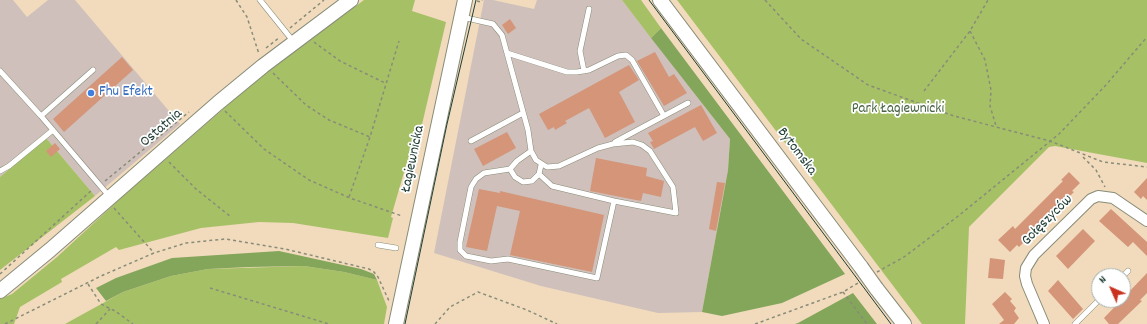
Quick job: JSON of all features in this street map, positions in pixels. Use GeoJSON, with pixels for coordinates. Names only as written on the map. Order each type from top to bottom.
{"type":"FeatureCollection","features":[{"type":"Feature","properties":{"kind":"street","name":"Ostatnia"},"geometry":{"type":"LineString","coordinates":[[0,291],[110,200],[262,61],[290,38],[351,0]]}},
{"type":"Feature","properties":{"kind":"street","name":"Łagiewnicka"},"geometry":{"type":"LineString","coordinates":[[396,324],[464,0]]}},
{"type":"Feature","properties":{"kind":"street","name":"Bytomska"},"geometry":{"type":"LineString","coordinates":[[660,0],[862,274],[876,288],[904,324]]}},
{"type":"Feature","properties":{"kind":"street","name":"Gołęszyców"},"geometry":{"type":"LineString","coordinates":[[1044,324],[1025,276],[1026,268],[1034,255],[1091,199],[1098,196],[1114,198],[1147,221]]}},
{"type":"Feature","properties":{"kind":"lane"},"geometry":{"type":"LineString","coordinates":[[260,0],[290,38]]}},
{"type":"Feature","properties":{"kind":"lane"},"geometry":{"type":"LineString","coordinates":[[584,71],[580,51],[589,9]]}},
{"type":"Feature","properties":{"kind":"lane"},"geometry":{"type":"LineString","coordinates":[[461,16],[493,24],[502,35],[523,113],[531,151],[541,165],[547,167],[558,166],[598,148],[613,144],[633,142],[650,150],[673,187],[676,213],[614,201],[552,186],[539,174]]}},
{"type":"Feature","properties":{"kind":"lane"},"geometry":{"type":"LineString","coordinates":[[507,53],[567,72],[584,71],[618,56],[626,55],[632,60],[664,116]]}},
{"type":"Feature","properties":{"kind":"lane"},"geometry":{"type":"LineString","coordinates":[[41,116],[93,70]]}},
{"type":"Feature","properties":{"kind":"lane"},"geometry":{"type":"LineString","coordinates":[[1,74],[41,116],[99,184],[110,200]]}},
{"type":"Feature","properties":{"kind":"lane"},"geometry":{"type":"LineString","coordinates":[[613,144],[688,103]]}},
{"type":"Feature","properties":{"kind":"lane"},"geometry":{"type":"LineString","coordinates":[[472,141],[523,113]]}},
{"type":"Feature","properties":{"kind":"lane"},"geometry":{"type":"LineString","coordinates":[[0,171],[9,166],[53,130]]}},
{"type":"Feature","properties":{"kind":"lane"},"geometry":{"type":"LineString","coordinates":[[531,151],[517,160],[510,169],[484,173],[476,179],[471,187],[460,242],[460,250],[466,256],[491,261],[508,258],[597,278],[614,201]]}},
{"type":"Feature","properties":{"kind":"lane"},"geometry":{"type":"LineString","coordinates":[[510,169],[514,177],[523,182],[532,181],[539,174],[541,165]]}},
{"type":"Feature","properties":{"kind":"lane"},"geometry":{"type":"LineString","coordinates":[[378,245],[396,248]]}},
{"type":"Feature","properties":{"kind":"lane"},"geometry":{"type":"LineString","coordinates":[[1075,324],[1091,308]]}},
{"type":"Feature","properties":{"kind":"path"},"geometry":{"type":"LineString","coordinates":[[236,0],[247,17],[262,61],[306,104],[329,120],[370,137]]}},
{"type":"Feature","properties":{"kind":"path"},"geometry":{"type":"LineString","coordinates":[[262,61],[290,38],[324,0]]}},
{"type":"Feature","properties":{"kind":"path"},"geometry":{"type":"LineString","coordinates":[[473,0],[482,2],[482,0]]}},
{"type":"Feature","properties":{"kind":"path"},"geometry":{"type":"LineString","coordinates":[[765,0],[801,39],[868,85],[954,116],[1050,141],[1082,155],[1103,162],[1147,167]]}},
{"type":"Feature","properties":{"kind":"path"},"geometry":{"type":"LineString","coordinates":[[924,91],[970,31],[988,0]]}},
{"type":"Feature","properties":{"kind":"path"},"geometry":{"type":"LineString","coordinates":[[970,31],[985,60],[991,90],[990,106],[996,126]]}},
{"type":"Feature","properties":{"kind":"path"},"geometry":{"type":"LineString","coordinates":[[876,272],[904,257],[957,217],[1050,141],[1105,86],[1147,37]]}},
{"type":"Feature","properties":{"kind":"path"},"geometry":{"type":"LineString","coordinates":[[349,197],[370,137],[385,83],[399,41]]}},
{"type":"Feature","properties":{"kind":"path"},"geometry":{"type":"LineString","coordinates":[[314,42],[340,62],[385,83]]}},
{"type":"Feature","properties":{"kind":"path"},"geometry":{"type":"LineString","coordinates":[[222,109],[250,138],[309,180],[349,197],[402,216]]}},
{"type":"Feature","properties":{"kind":"path"},"geometry":{"type":"LineString","coordinates":[[0,274],[102,181],[105,182],[189,112]]}},
{"type":"Feature","properties":{"kind":"path"},"geometry":{"type":"LineString","coordinates":[[1082,155],[1099,174],[1106,190]]}},
{"type":"Feature","properties":{"kind":"path"},"geometry":{"type":"LineString","coordinates":[[168,161],[196,189],[231,217]]}},
{"type":"Feature","properties":{"kind":"path"},"geometry":{"type":"LineString","coordinates":[[110,200],[154,253]]}},
{"type":"Feature","properties":{"kind":"path"},"geometry":{"type":"LineString","coordinates":[[5,324],[88,283],[154,253],[186,243],[225,239],[285,249],[361,266],[374,272],[391,306]]}},
{"type":"Feature","properties":{"kind":"path"},"geometry":{"type":"LineString","coordinates":[[754,324],[843,292],[862,274]]}},
{"type":"Feature","properties":{"kind":"path"},"geometry":{"type":"LineString","coordinates":[[88,283],[102,304],[115,310],[133,324]]}},
{"type":"Feature","properties":{"kind":"path"},"geometry":{"type":"LineString","coordinates":[[210,288],[329,324]]}},
{"type":"Feature","properties":{"kind":"path"},"geometry":{"type":"LineString","coordinates":[[435,324],[450,306],[478,292],[533,312],[557,324]]}},
{"type":"Feature","properties":{"kind":"path"},"geometry":{"type":"LineString","coordinates":[[843,292],[867,324]]}},
{"type":"Feature","properties":{"kind":"path"},"geometry":{"type":"LineString","coordinates":[[96,324],[110,309]]}},
{"type":"Feature","properties":{"kind":"shaded area"},"geometry":{"type":"Polygon","coordinates":[[[0,0],[13,0],[27,17],[48,0],[75,0],[180,124],[95,196],[46,138],[0,177],[0,0]]]}},
{"type":"Feature","properties":{"kind":"shaded area"},"geometry":{"type":"Polygon","coordinates":[[[484,0],[493,0],[534,9],[537,0],[622,0],[730,139],[728,170],[702,312],[658,313],[541,286],[434,253],[484,0]]]}},
{"type":"Feature","properties":{"kind":"green space"},"geometry":{"type":"Polygon","coordinates":[[[364,0],[415,0],[412,11],[446,22],[413,163],[407,162],[391,217],[393,218],[388,238],[293,223],[259,222],[201,228],[119,250],[116,247],[61,279],[62,282],[20,307],[14,324],[0,324],[0,299],[12,294],[57,257],[122,197],[260,77],[364,0]]]}},
{"type":"Feature","properties":{"kind":"green space"},"geometry":{"type":"Polygon","coordinates":[[[622,0],[641,0],[661,28],[651,38],[622,0]]]}},
{"type":"Feature","properties":{"kind":"green space","name":"Park Łagiewnicki"},"geometry":{"type":"Polygon","coordinates":[[[677,0],[1147,0],[1147,163],[1055,146],[1049,147],[969,227],[965,324],[922,324],[677,0]]]}},
{"type":"Feature","properties":{"kind":"green space"},"geometry":{"type":"Polygon","coordinates":[[[661,28],[845,274],[782,303],[722,316],[702,312],[728,170],[730,139],[651,38],[661,28]]]}},
{"type":"Feature","properties":{"kind":"green space"},"geometry":{"type":"Polygon","coordinates":[[[46,138],[95,196],[0,270],[0,177],[46,138]]]}},
{"type":"Feature","properties":{"kind":"green space"},"geometry":{"type":"Polygon","coordinates":[[[279,251],[361,269],[374,274],[377,280],[344,272],[304,266],[249,267],[208,269],[171,276],[123,292],[106,301],[96,288],[116,278],[172,258],[279,251]]]}},
{"type":"Feature","properties":{"kind":"green space"},"geometry":{"type":"Polygon","coordinates":[[[304,266],[344,272],[377,280],[387,307],[384,324],[65,324],[123,292],[171,276],[208,269],[304,266]]]}},
{"type":"Feature","properties":{"kind":"green space"},"geometry":{"type":"Polygon","coordinates":[[[853,293],[877,324],[795,324],[798,323],[853,293]]]}},
{"type":"Feature","properties":{"kind":"building"},"geometry":{"type":"Polygon","coordinates":[[[510,19],[516,28],[508,34],[502,25],[510,19]]]}},
{"type":"Feature","properties":{"kind":"building"},"geometry":{"type":"Polygon","coordinates":[[[655,52],[669,77],[674,74],[687,93],[664,106],[637,61],[655,52]]]}},
{"type":"Feature","properties":{"kind":"building"},"geometry":{"type":"Polygon","coordinates":[[[122,57],[133,70],[64,132],[53,119],[122,57]]]}},
{"type":"Feature","properties":{"kind":"building"},"geometry":{"type":"Polygon","coordinates":[[[629,65],[639,80],[619,92],[635,122],[605,138],[589,108],[565,121],[567,123],[555,130],[554,127],[548,130],[539,114],[629,65]]]}},
{"type":"Feature","properties":{"kind":"building"},"geometry":{"type":"Polygon","coordinates":[[[701,105],[717,133],[703,141],[695,127],[654,149],[650,142],[653,141],[648,133],[701,105]]]}},
{"type":"Feature","properties":{"kind":"building"},"geometry":{"type":"Polygon","coordinates":[[[507,132],[516,148],[483,166],[474,149],[507,132]]]}},
{"type":"Feature","properties":{"kind":"building"},"geometry":{"type":"Polygon","coordinates":[[[55,143],[60,149],[51,157],[46,151],[55,143]]]}},
{"type":"Feature","properties":{"kind":"building"},"geometry":{"type":"Polygon","coordinates":[[[596,158],[647,168],[646,176],[664,181],[661,197],[643,193],[641,201],[590,191],[596,158]]]}},
{"type":"Feature","properties":{"kind":"building"},"geometry":{"type":"Polygon","coordinates":[[[1069,172],[1080,183],[1072,191],[1074,192],[1019,247],[1017,245],[1010,252],[998,240],[1013,226],[1015,229],[1063,181],[1061,180],[1069,172]]]}},
{"type":"Feature","properties":{"kind":"building"},"geometry":{"type":"Polygon","coordinates":[[[1147,178],[1147,200],[1143,196],[1141,199],[1134,192],[1147,178]]]}},
{"type":"Feature","properties":{"kind":"building"},"geometry":{"type":"Polygon","coordinates":[[[717,182],[725,183],[716,231],[709,229],[717,182]]]}},
{"type":"Feature","properties":{"kind":"building"},"geometry":{"type":"Polygon","coordinates":[[[479,189],[500,193],[500,191],[604,215],[592,272],[510,255],[520,211],[497,206],[487,251],[466,247],[479,189]]]}},
{"type":"Feature","properties":{"kind":"building"},"geometry":{"type":"Polygon","coordinates":[[[1111,209],[1147,242],[1147,256],[1133,242],[1128,247],[1099,221],[1111,209]]]}},
{"type":"Feature","properties":{"kind":"building"},"geometry":{"type":"Polygon","coordinates":[[[1083,229],[1095,241],[1068,269],[1056,256],[1083,229]]]}},
{"type":"Feature","properties":{"kind":"building"},"geometry":{"type":"Polygon","coordinates":[[[990,258],[1005,260],[1003,279],[988,278],[990,258]]]}},
{"type":"Feature","properties":{"kind":"building"},"geometry":{"type":"Polygon","coordinates":[[[1147,273],[1147,293],[1140,300],[1142,301],[1118,324],[1109,324],[1104,318],[1114,308],[1131,308],[1131,290],[1147,273]]]}},
{"type":"Feature","properties":{"kind":"building"},"geometry":{"type":"Polygon","coordinates":[[[1058,280],[1083,309],[1073,319],[1048,291],[1058,280]]]}},
{"type":"Feature","properties":{"kind":"building"},"geometry":{"type":"Polygon","coordinates":[[[1005,292],[1012,299],[1010,301],[1016,308],[1014,311],[1019,318],[1014,324],[999,324],[1004,320],[992,304],[1005,292]]]}},
{"type":"Feature","properties":{"kind":"tram line"},"geometry":{"type":"LineString","coordinates":[[405,324],[447,124],[476,0]]}},
{"type":"Feature","properties":{"kind":"tram line"},"geometry":{"type":"LineString","coordinates":[[649,0],[891,324]]}},
{"type":"Feature","properties":{"kind":"place","name":"Fhu Efekt"},"geometry":{"type":"Point","coordinates":[91,93]}}]}
